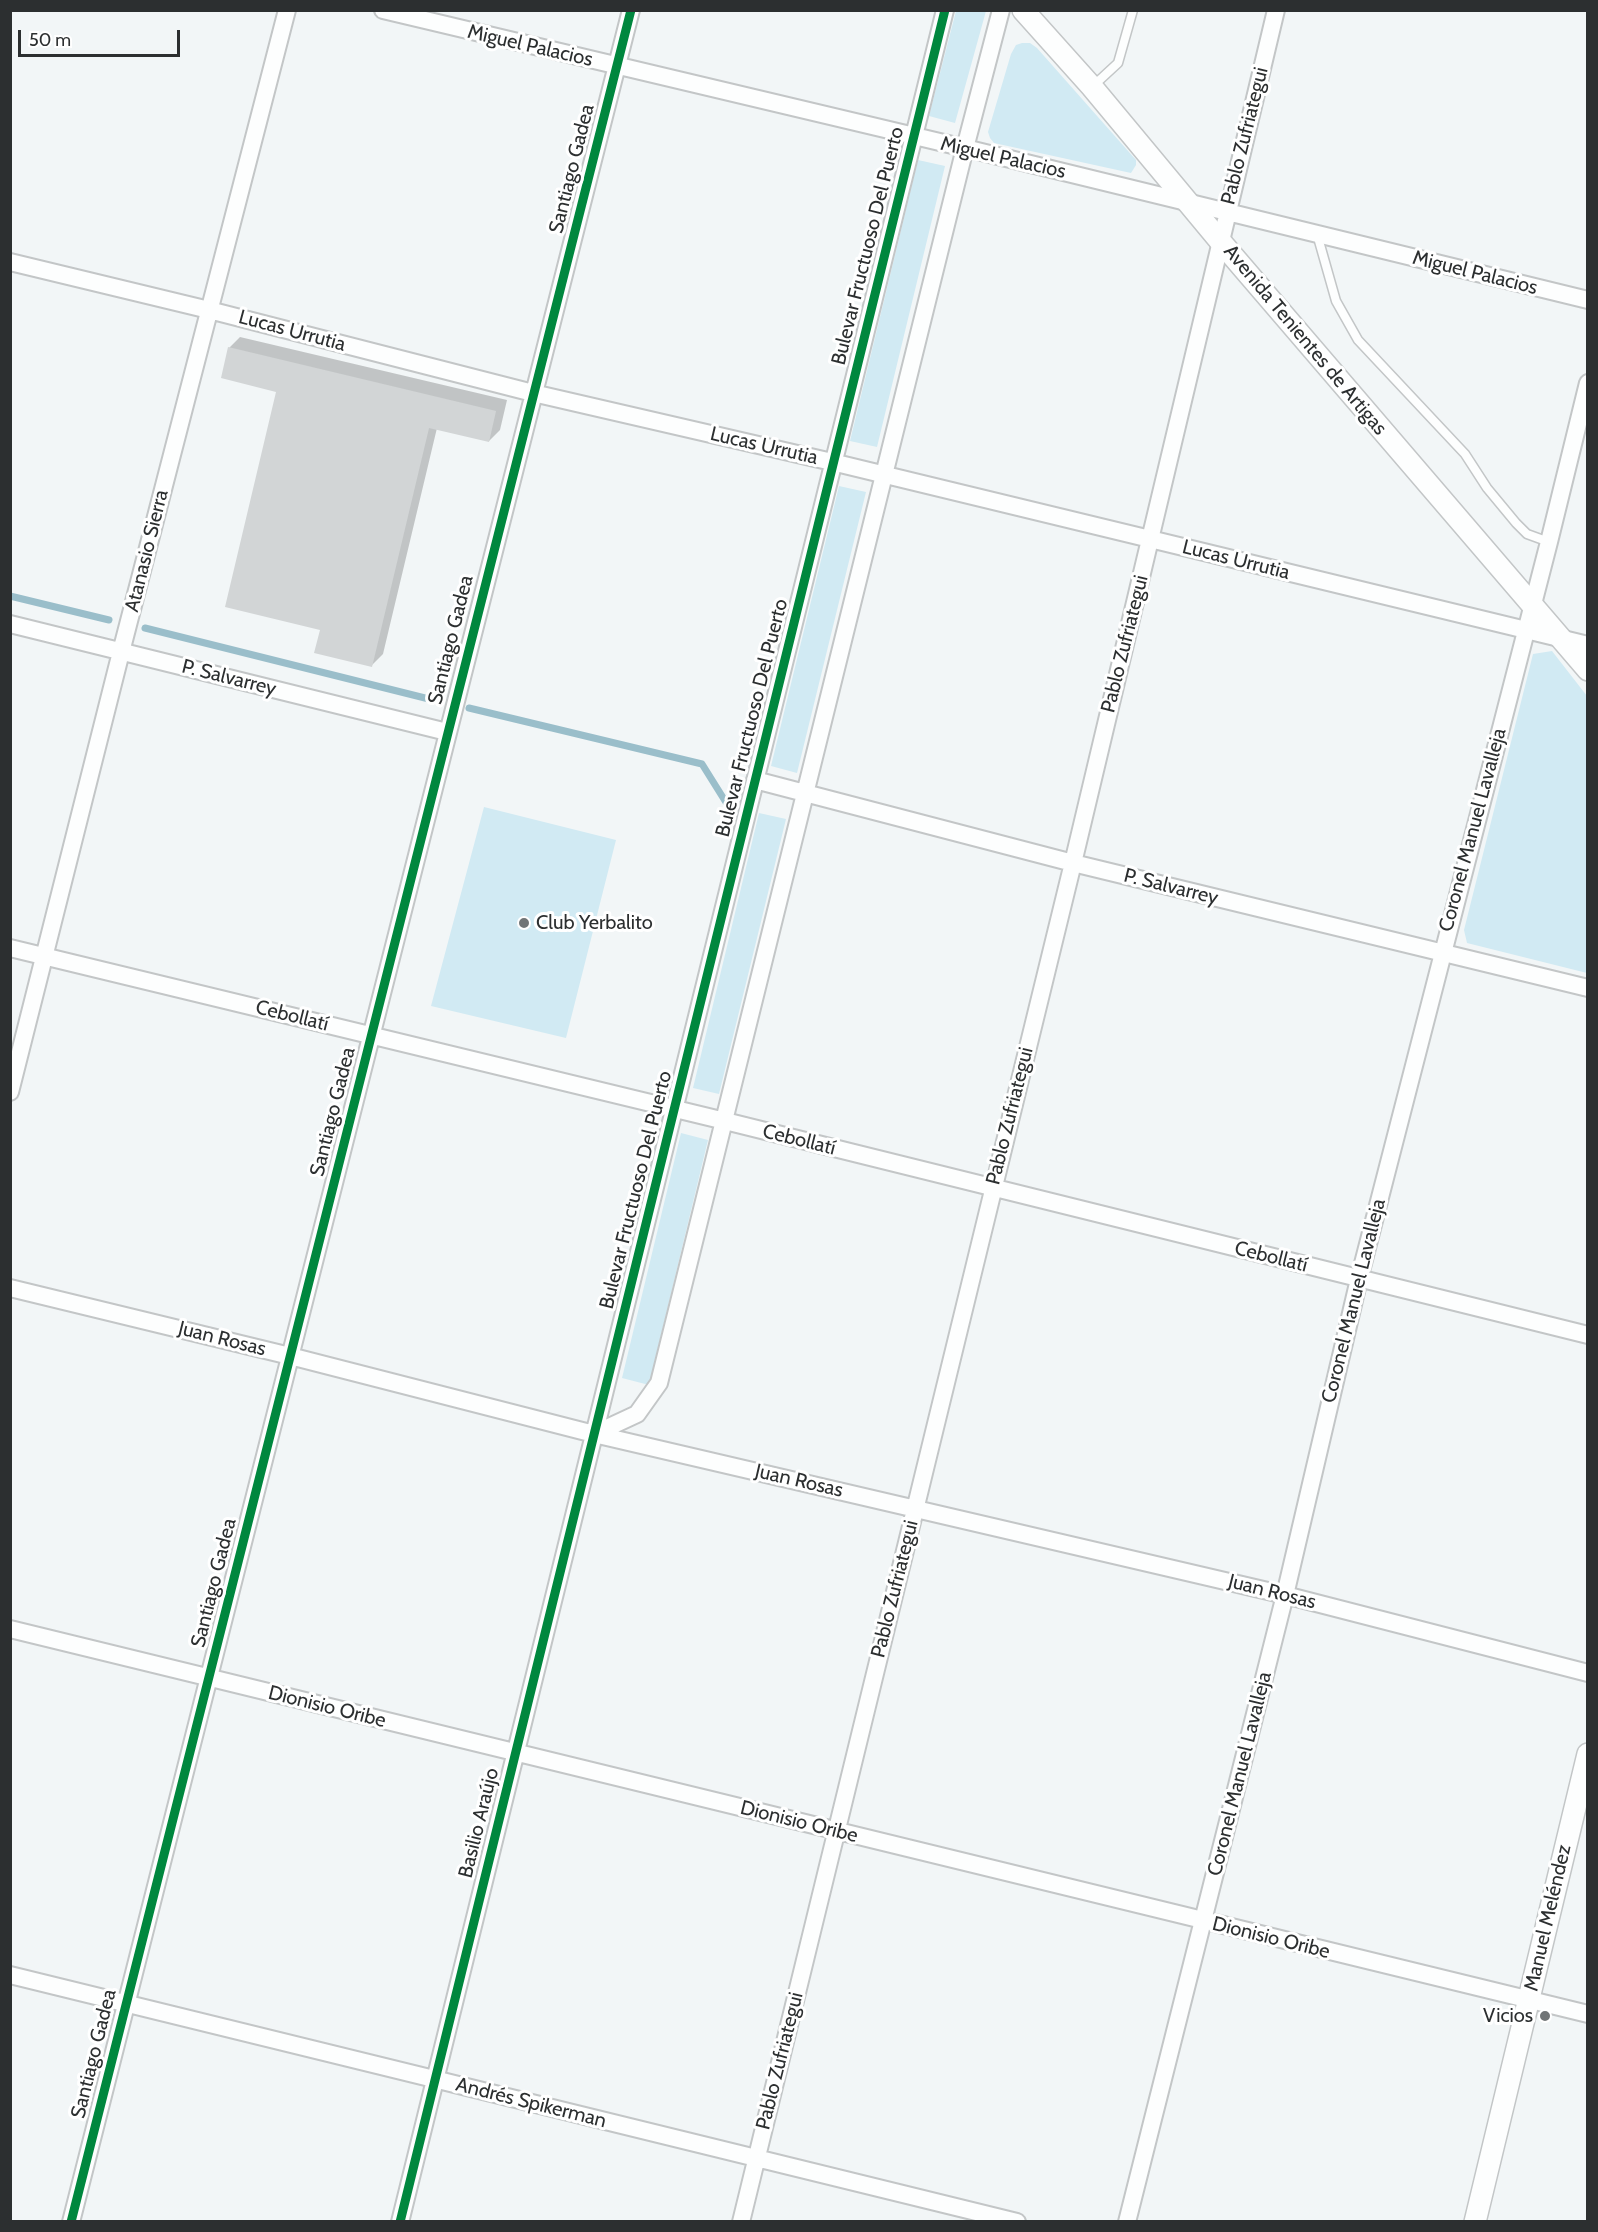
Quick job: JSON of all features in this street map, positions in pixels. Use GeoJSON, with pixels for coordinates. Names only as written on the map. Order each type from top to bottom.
{"type":"FeatureCollection","features":[{"type":"Feature","properties":{"kind":"street","name":"Atanasio Sierra"},"geometry":{"type":"LineString","coordinates":[[10,1092],[287,10]]}},
{"type":"Feature","properties":{"kind":"street","name":"Miguel Palacios"},"geometry":{"type":"LineString","coordinates":[[383,10],[965,148],[1587,300]]}},
{"type":"Feature","properties":{"kind":"street","name":"Santiago Gadea"},"geometry":{"type":"LineString","coordinates":[[71,2222],[532,393],[631,10]]}},
{"type":"Feature","properties":{"kind":"street","name":"Bulevar Fructuoso Del Puerto"},"geometry":{"type":"LineString","coordinates":[[594,1434],[945,10]]}},
{"type":"Feature","properties":{"kind":"street"},"geometry":{"type":"LineString","coordinates":[[594,1434],[637,1414],[659,1383],[1001,10]]}},
{"type":"Feature","properties":{"kind":"street","name":"Pablo Zufriategui"},"geometry":{"type":"LineString","coordinates":[[741,2222],[1073,863],[1276,10]]}},
{"type":"Feature","properties":{"kind":"street","name":"Avenida Tenientes de Artigas"},"geometry":{"type":"LineString","coordinates":[[1030,14],[1587,670]]}},
{"type":"Feature","properties":{"kind":"street","name":"Lucas Urrutia"},"geometry":{"type":"LineString","coordinates":[[10,262],[209,310],[532,393],[832,462],[1587,645]]}},
{"type":"Feature","properties":{"kind":"street","name":"Coronel Manuel Lavalleja"},"geometry":{"type":"LineString","coordinates":[[1128,2222],[1285,1595],[1359,1279],[1549,542],[1587,383]]}},
{"type":"Feature","properties":{"kind":"street","name":"P. Salvarrey"},"geometry":{"type":"LineString","coordinates":[[10,624],[447,732]]}},
{"type":"Feature","properties":{"kind":"street","name":"P. Salvarrey"},"geometry":{"type":"LineString","coordinates":[[755,780],[1073,863],[1587,988]]}},
{"type":"Feature","properties":{"kind":"street","name":"Cebollatí"},"geometry":{"type":"LineString","coordinates":[[10,948],[725,1121],[1587,1335]]}},
{"type":"Feature","properties":{"kind":"street","name":"Juan Rosas"},"geometry":{"type":"LineString","coordinates":[[10,1288],[290,1356],[594,1434],[1285,1595],[1587,1673]]}},
{"type":"Feature","properties":{"kind":"street","name":"Basilio Araújo"},"geometry":{"type":"LineString","coordinates":[[400,2222],[594,1434]]}},
{"type":"Feature","properties":{"kind":"street","name":"Dionisio Oribe"},"geometry":{"type":"LineString","coordinates":[[10,1629],[1587,2014]]}},
{"type":"Feature","properties":{"kind":"street","name":"Manuel Meléndez"},"geometry":{"type":"LineString","coordinates":[[1475,2222],[1587,1754]]}},
{"type":"Feature","properties":{"kind":"street","name":"Andrés Spikerman"},"geometry":{"type":"LineString","coordinates":[[10,1975],[1017,2222]]}},
{"type":"Feature","properties":{"kind":"lane"},"geometry":{"type":"LineString","coordinates":[[1092,87],[1118,63],[1133,10]]}},
{"type":"Feature","properties":{"kind":"lane"},"geometry":{"type":"LineString","coordinates":[[1317,234],[1336,301],[1358,340],[1465,454],[1487,488],[1516,523],[1527,534],[1549,542]]}},
{"type":"Feature","properties":{"kind":"shaded area"},"geometry":{"type":"Polygon","coordinates":[[[956,11],[986,11],[955,123],[929,116],[956,11]]]}},
{"type":"Feature","properties":{"kind":"shaded area"},"geometry":{"type":"Polygon","coordinates":[[[1030,43],[1037,48],[1136,160],[1131,173],[994,143],[988,132],[1011,54],[1016,45],[1030,43]]]}},
{"type":"Feature","properties":{"kind":"shaded area"},"geometry":{"type":"Polygon","coordinates":[[[918,160],[945,166],[877,447],[850,441],[918,160]]]}},
{"type":"Feature","properties":{"kind":"shaded area"},"geometry":{"type":"Polygon","coordinates":[[[839,486],[866,492],[797,773],[771,766],[839,486]]]}},
{"type":"Feature","properties":{"kind":"shaded area"},"geometry":{"type":"Polygon","coordinates":[[[1552,651],[1587,696],[1587,973],[1467,943],[1464,930],[1533,654],[1552,651]]]}},
{"type":"Feature","properties":{"kind":"shaded area","name":"Club Yerbalito"},"geometry":{"type":"Polygon","coordinates":[[[484,807],[616,840],[566,1038],[431,1006],[484,807]]]}},
{"type":"Feature","properties":{"kind":"shaded area"},"geometry":{"type":"Polygon","coordinates":[[[759,813],[786,819],[719,1094],[693,1088],[759,813]]]}},
{"type":"Feature","properties":{"kind":"shaded area"},"geometry":{"type":"Polygon","coordinates":[[[681,1133],[708,1140],[649,1385],[622,1378],[681,1133]]]}},
{"type":"Feature","properties":{"kind":"building"},"geometry":{"type":"Polygon","coordinates":[[[228,347],[496,411],[489,442],[429,428],[372,667],[314,653],[320,630],[225,607],[276,392],[221,378],[228,347]]]}},
{"type":"Feature","properties":{"kind":"waterway"},"geometry":{"type":"LineString","coordinates":[[10,596],[109,620]]}},
{"type":"Feature","properties":{"kind":"waterway"},"geometry":{"type":"LineString","coordinates":[[145,628],[433,700]]}},
{"type":"Feature","properties":{"kind":"waterway"},"geometry":{"type":"LineString","coordinates":[[469,708],[702,764],[727,804]]}},
{"type":"Feature","properties":{"kind":"cycle path"},"geometry":{"type":"LineString","coordinates":[[71,2222],[631,10]]}},
{"type":"Feature","properties":{"kind":"cycle path"},"geometry":{"type":"LineString","coordinates":[[400,2222],[945,10]]}},
{"type":"Feature","properties":{"kind":"place","name":"Club Yerbalito"},"geometry":{"type":"Point","coordinates":[524,923]}},
{"type":"Feature","properties":{"kind":"place","name":"Vicios"},"geometry":{"type":"Point","coordinates":[1545,2016]}}]}
